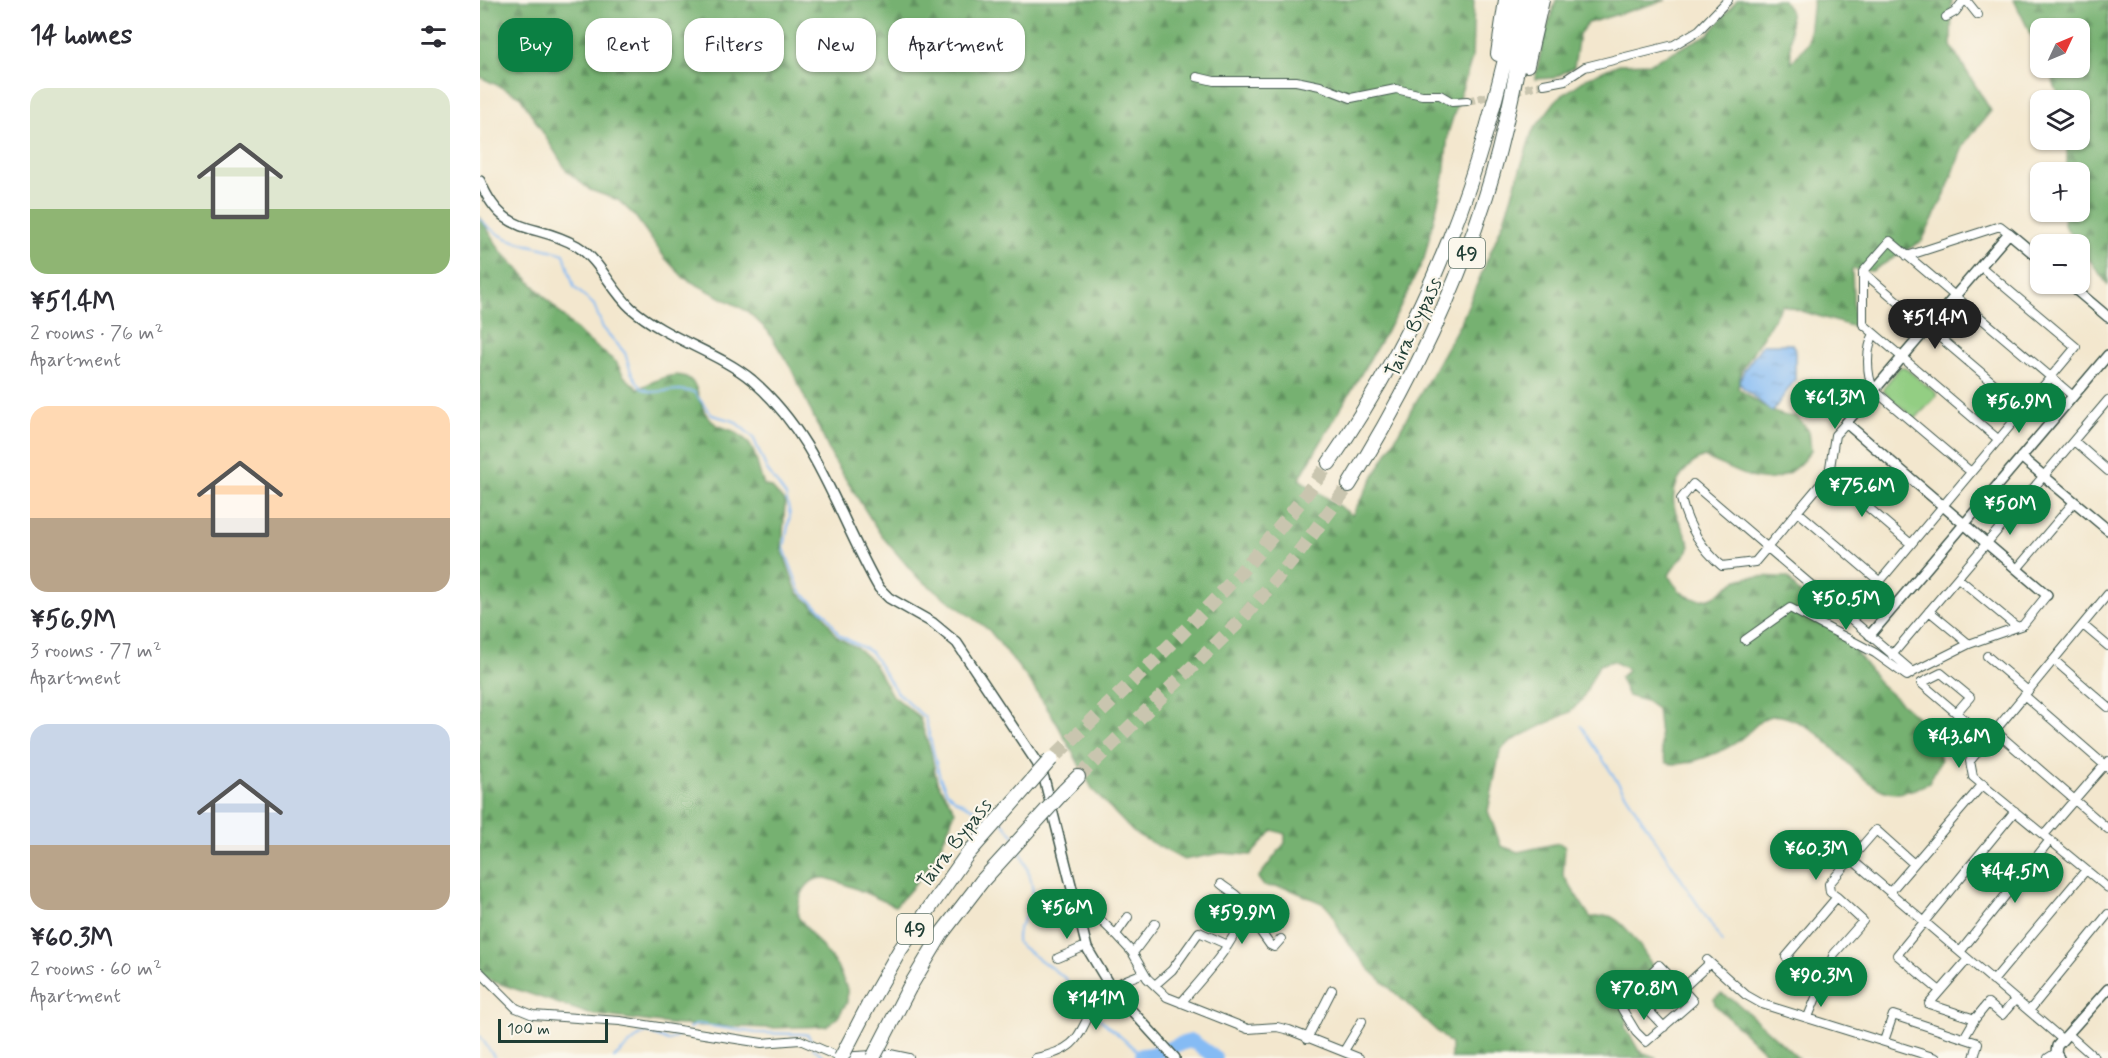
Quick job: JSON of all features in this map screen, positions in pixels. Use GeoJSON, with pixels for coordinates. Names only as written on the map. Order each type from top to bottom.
{"type":"FeatureCollection","features":[{"type":"Feature","properties":{"kind":"highway"},"geometry":{"type":"LineString","coordinates":[[1468,194],[1493,80],[1506,0]]}},
{"type":"Feature","properties":{"kind":"highway","name":"Taira Bypass"},"geometry":{"type":"LineString","coordinates":[[1329,463],[1365,411],[1395,359],[1439,269],[1468,194],[1494,110],[1518,0]]}},
{"type":"Feature","properties":{"kind":"highway","name":"Taira Bypass"},"geometry":{"type":"LineString","coordinates":[[1349,485],[1404,393],[1447,301],[1471,242],[1499,150],[1530,0]]}},
{"type":"Feature","properties":{"kind":"highway"},"geometry":{"type":"LineString","coordinates":[[1447,301],[1488,206],[1506,147],[1542,0]]}},
{"type":"Feature","properties":{"kind":"highway","name":"Taira Bypass"},"geometry":{"type":"LineString","coordinates":[[841,1058],[900,950],[966,856],[1054,757]]}},
{"type":"Feature","properties":{"kind":"highway","name":"49"},"geometry":{"type":"LineString","coordinates":[[873,1058],[909,988],[942,933],[982,881],[1078,777]]}},
{"type":"Feature","properties":{"kind":"street"},"geometry":{"type":"LineString","coordinates":[[1544,84],[1565,80],[1586,67],[1674,45],[1699,30],[1728,0]]}},
{"type":"Feature","properties":{"kind":"street"},"geometry":{"type":"LineString","coordinates":[[1946,17],[1955,12],[1965,0],[1978,15]]}},
{"type":"Feature","properties":{"kind":"street"},"geometry":{"type":"LineString","coordinates":[[1197,77],[1214,81],[1296,81],[1320,86],[1351,98],[1395,89],[1422,95],[1440,95],[1452,102],[1467,101]]}},
{"type":"Feature","properties":{"kind":"street"},"geometry":{"type":"LineString","coordinates":[[480,181],[494,208],[513,224],[575,245],[587,253],[630,307],[671,336],[740,372],[793,424],[815,457],[879,588],[889,598],[933,623],[957,643],[1037,763],[1044,778],[1086,946],[1112,989],[1176,1058]]}},
{"type":"Feature","properties":{"kind":"street"},"geometry":{"type":"LineString","coordinates":[[1907,256],[2000,226],[2030,251]]}},
{"type":"Feature","properties":{"kind":"street"},"geometry":{"type":"LineString","coordinates":[[1913,672],[1767,549],[1693,483],[1681,499],[1684,511],[1700,545],[1722,566],[1755,562],[1767,549],[1829,474],[1835,435],[2009,233]]}},
{"type":"Feature","properties":{"kind":"street"},"geometry":{"type":"LineString","coordinates":[[1998,440],[1863,324],[1863,272],[1890,241],[2073,396]]}},
{"type":"Feature","properties":{"kind":"street"},"geometry":{"type":"LineString","coordinates":[[1850,617],[2076,347],[1980,266]]}},
{"type":"Feature","properties":{"kind":"street"},"geometry":{"type":"LineString","coordinates":[[1863,272],[2024,409]]}},
{"type":"Feature","properties":{"kind":"street"},"geometry":{"type":"LineString","coordinates":[[2081,294],[2108,317]]}},
{"type":"Feature","properties":{"kind":"street"},"geometry":{"type":"LineString","coordinates":[[1874,334],[1868,344],[1871,384],[1874,390],[1971,472]]}},
{"type":"Feature","properties":{"kind":"street"},"geometry":{"type":"LineString","coordinates":[[1870,635],[2108,355]]}},
{"type":"Feature","properties":{"kind":"street"},"geometry":{"type":"LineString","coordinates":[[1892,655],[2106,406]]}},
{"type":"Feature","properties":{"kind":"street"},"geometry":{"type":"LineString","coordinates":[[1745,640],[1790,608],[1875,653],[1907,676],[1969,644],[2023,625],[2047,595],[1846,423]]}},
{"type":"Feature","properties":{"kind":"street"},"geometry":{"type":"LineString","coordinates":[[2074,441],[2108,471]]}},
{"type":"Feature","properties":{"kind":"street"},"geometry":{"type":"LineString","coordinates":[[2021,457],[2108,530]]}},
{"type":"Feature","properties":{"kind":"street"},"geometry":{"type":"LineString","coordinates":[[1829,474],[1911,544]]}},
{"type":"Feature","properties":{"kind":"street"},"geometry":{"type":"LineString","coordinates":[[2017,569],[2074,502]]}},
{"type":"Feature","properties":{"kind":"street"},"geometry":{"type":"LineString","coordinates":[[1797,511],[1880,581]]}},
{"type":"Feature","properties":{"kind":"street"},"geometry":{"type":"LineString","coordinates":[[1958,578],[2017,627]]}},
{"type":"Feature","properties":{"kind":"street"},"geometry":{"type":"LineString","coordinates":[[2108,594],[1970,761],[1973,777],[2108,888]]}},
{"type":"Feature","properties":{"kind":"street"},"geometry":{"type":"LineString","coordinates":[[1929,611],[1969,644]]}},
{"type":"Feature","properties":{"kind":"street"},"geometry":{"type":"LineString","coordinates":[[2083,625],[2108,646]]}},
{"type":"Feature","properties":{"kind":"street"},"geometry":{"type":"LineString","coordinates":[[1960,952],[2047,838],[2073,800],[2107,764],[1987,656]]}},
{"type":"Feature","properties":{"kind":"street"},"geometry":{"type":"LineString","coordinates":[[2054,660],[2108,706]]}},
{"type":"Feature","properties":{"kind":"street"},"geometry":{"type":"LineString","coordinates":[[1956,713],[1970,697],[1941,673],[1922,683],[1956,713],[1987,739]]}},
{"type":"Feature","properties":{"kind":"street"},"geometry":{"type":"LineString","coordinates":[[1994,730],[2108,829]]}},
{"type":"Feature","properties":{"kind":"street"},"geometry":{"type":"LineString","coordinates":[[1890,892],[1983,784]]}},
{"type":"Feature","properties":{"kind":"street"},"geometry":{"type":"LineString","coordinates":[[1940,991],[1897,955],[2015,811]]}},
{"type":"Feature","properties":{"kind":"street"},"geometry":{"type":"LineString","coordinates":[[1808,1017],[1834,954],[1863,921],[1830,892],[1829,884],[1875,830],[1914,864]]}},
{"type":"Feature","properties":{"kind":"street"},"geometry":{"type":"LineString","coordinates":[[1851,859],[2029,1011],[2095,1058]]}},
{"type":"Feature","properties":{"kind":"street"},"geometry":{"type":"LineString","coordinates":[[1993,981],[2086,870]]}},
{"type":"Feature","properties":{"kind":"street"},"geometry":{"type":"LineString","coordinates":[[1181,1003],[1212,968],[1238,923],[1242,903],[1221,884]]}},
{"type":"Feature","properties":{"kind":"street"},"geometry":{"type":"LineString","coordinates":[[1820,988],[1786,957],[1837,897]]}},
{"type":"Feature","properties":{"kind":"street"},"geometry":{"type":"LineString","coordinates":[[1073,899],[1082,902],[1116,934],[1133,953],[1144,973],[1167,997],[1248,1029],[1277,1027],[1359,1058]]}},
{"type":"Feature","properties":{"kind":"street"},"geometry":{"type":"LineString","coordinates":[[1258,928],[1279,904]]}},
{"type":"Feature","properties":{"kind":"street"},"geometry":{"type":"LineString","coordinates":[[2029,1011],[2108,914]]}},
{"type":"Feature","properties":{"kind":"street"},"geometry":{"type":"LineString","coordinates":[[1116,934],[1128,917]]}},
{"type":"Feature","properties":{"kind":"street"},"geometry":{"type":"LineString","coordinates":[[1238,923],[1258,928],[1274,947],[1281,939]]}},
{"type":"Feature","properties":{"kind":"street"},"geometry":{"type":"LineString","coordinates":[[1133,953],[1155,924]]}},
{"type":"Feature","properties":{"kind":"street"},"geometry":{"type":"LineString","coordinates":[[1155,985],[1172,970],[1199,932],[1227,945]]}},
{"type":"Feature","properties":{"kind":"street"},"geometry":{"type":"LineString","coordinates":[[1058,958],[1086,946]]}},
{"type":"Feature","properties":{"kind":"street"},"geometry":{"type":"LineString","coordinates":[[1968,959],[1929,1004],[1975,1019]]}},
{"type":"Feature","properties":{"kind":"street"},"geometry":{"type":"LineString","coordinates":[[1682,989],[1708,961],[1754,1000],[1936,1058]]}},
{"type":"Feature","properties":{"kind":"street"},"geometry":{"type":"LineString","coordinates":[[1659,965],[1693,1001],[1646,1042],[1619,1004],[1631,992],[1659,965]]}},
{"type":"Feature","properties":{"kind":"street"},"geometry":{"type":"LineString","coordinates":[[480,972],[516,1008],[533,1015],[620,1021],[762,1044],[800,1040],[839,1057],[890,1054],[909,1058]]}},
{"type":"Feature","properties":{"kind":"street"},"geometry":{"type":"LineString","coordinates":[[1036,1058],[1059,1053],[1070,1047],[1102,998],[1126,979],[1144,973]]}},
{"type":"Feature","properties":{"kind":"street"},"geometry":{"type":"LineString","coordinates":[[1307,1039],[1332,990]]}},
{"type":"Feature","properties":{"kind":"street"},"geometry":{"type":"LineString","coordinates":[[1631,992],[1664,1027]]}},
{"type":"Feature","properties":{"kind":"street"},"geometry":{"type":"LineString","coordinates":[[2054,1056],[2065,1037],[2106,995]]}},
{"type":"Feature","properties":{"kind":"street"},"geometry":{"type":"LineString","coordinates":[[1964,1038],[1988,1003],[2002,1015],[2015,999]]}},
{"type":"Feature","properties":{"kind":"street"},"geometry":{"type":"LineString","coordinates":[[1884,1041],[1893,1015],[1978,1043],[1974,1058]]}},
{"type":"Feature","properties":{"kind":"street"},"geometry":{"type":"LineString","coordinates":[[1344,1051],[1362,1021]]}},
{"type":"Feature","properties":{"kind":"green space"},"geometry":{"type":"Polygon","coordinates":[[[480,0],[1474,0],[1472,58],[1448,133],[1444,177],[1424,259],[1396,315],[1299,479],[1352,515],[1462,320],[1504,220],[1532,132],[1557,99],[1589,77],[1619,64],[1651,63],[1709,34],[1737,0],[1783,0],[1790,12],[1791,63],[1808,43],[1813,0],[1952,0],[1951,46],[1991,111],[1964,144],[1945,194],[1922,241],[1872,271],[1852,269],[1854,327],[1782,305],[1741,371],[1738,388],[1773,411],[1796,416],[1809,431],[1811,451],[1798,466],[1785,475],[1773,479],[1748,476],[1704,457],[1690,466],[1679,479],[1675,489],[1674,505],[1690,546],[1669,576],[1678,589],[1696,599],[1710,598],[1731,583],[1741,579],[1788,577],[1798,592],[1806,596],[1805,609],[1841,631],[1880,684],[1928,727],[1941,759],[1929,783],[1906,792],[1886,792],[1864,778],[1811,729],[1789,718],[1775,715],[1764,719],[1736,742],[1718,752],[1684,763],[1667,763],[1662,753],[1657,709],[1646,701],[1628,696],[1620,678],[1627,671],[1626,668],[1613,661],[1599,665],[1581,701],[1570,712],[1509,742],[1500,751],[1488,811],[1501,846],[1518,852],[1559,843],[1565,847],[1563,875],[1590,917],[1609,916],[1615,919],[1640,946],[1653,967],[1633,996],[1625,1027],[1639,1051],[1657,1058],[1451,1058],[1451,1044],[1369,969],[1342,935],[1332,913],[1324,904],[1287,888],[1264,886],[1258,878],[1285,843],[1285,834],[1273,830],[1251,855],[1221,853],[1184,860],[1134,833],[1093,790],[1055,720],[1028,679],[989,630],[917,577],[881,535],[833,459],[791,368],[768,331],[747,311],[684,278],[665,258],[635,216],[618,200],[590,190],[567,171],[520,96],[480,77],[480,0]]]}},
{"type":"Feature","properties":{"kind":"green space"},"geometry":{"type":"Polygon","coordinates":[[[1556,0],[1666,0],[1588,23],[1579,34],[1574,67],[1554,78],[1535,79],[1543,41],[1556,0]]]}},
{"type":"Feature","properties":{"kind":"green space"},"geometry":{"type":"Polygon","coordinates":[[[2014,0],[2108,0],[2108,285],[2090,260],[2090,234],[2071,234],[2064,225],[2064,222],[2090,222],[2090,162],[2067,162],[2067,150],[2090,150],[2090,90],[2057,90],[2051,78],[2090,78],[2090,18],[2030,18],[2030,33],[2014,0]]]}},
{"type":"Feature","properties":{"kind":"green space"},"geometry":{"type":"Polygon","coordinates":[[[480,217],[500,250],[582,336],[616,362],[624,376],[638,389],[669,376],[685,376],[696,388],[704,411],[712,421],[733,431],[747,442],[752,448],[764,485],[772,488],[785,502],[782,549],[797,592],[823,614],[837,637],[856,647],[872,661],[891,694],[919,717],[931,752],[937,782],[955,810],[945,837],[931,862],[895,906],[848,885],[824,878],[817,879],[807,886],[799,904],[798,917],[837,966],[847,989],[847,1002],[838,1017],[827,1026],[771,1028],[678,1025],[589,1014],[480,977],[480,217]]]}},
{"type":"Feature","properties":{"kind":"green space"},"geometry":{"type":"Polygon","coordinates":[[[1900,367],[1904,367],[1936,393],[1936,397],[1915,419],[1884,392],[1884,387],[1900,367]]]}},
{"type":"Feature","properties":{"kind":"green space"},"geometry":{"type":"Polygon","coordinates":[[[1721,994],[1735,1001],[1798,1058],[1771,1058],[1715,1005],[1714,999],[1721,994]]]}},
{"type":"Feature","properties":{"kind":"water"},"geometry":{"type":"Polygon","coordinates":[[[1763,344],[1793,344],[1795,348],[1795,380],[1772,412],[1739,384],[1744,370],[1763,344]]]}},
{"type":"Feature","properties":{"kind":"waterway"},"geometry":{"type":"LineString","coordinates":[[480,218],[498,234],[508,239],[564,254],[574,287],[594,305],[603,328],[625,353],[631,372],[641,388],[652,392],[680,390],[694,392],[712,415],[734,421],[753,437],[767,470],[786,496],[790,515],[784,548],[800,591],[827,615],[839,635],[871,652],[896,691],[925,718],[940,778],[947,792],[956,800],[992,818]]}},
{"type":"Feature","properties":{"kind":"waterway"},"geometry":{"type":"LineString","coordinates":[[1581,726],[1723,943]]}},
{"type":"Feature","properties":{"kind":"waterway"},"geometry":{"type":"LineString","coordinates":[[1002,822],[1014,836]]}},
{"type":"Feature","properties":{"kind":"waterway"},"geometry":{"type":"LineString","coordinates":[[1019,847],[1029,875],[1033,896],[1018,933],[1018,944],[1065,978],[1089,1009]]}},
{"type":"Feature","properties":{"kind":"waterway"},"geometry":{"type":"LineString","coordinates":[[1093,1013],[1142,1055],[1140,1058]]}},
{"type":"Feature","properties":{"kind":"waterway"},"geometry":{"type":"LineString","coordinates":[[689,1028],[698,1024],[756,1033],[803,1034],[808,1035],[812,1043]]}},
{"type":"Feature","properties":{"kind":"waterway"},"geometry":{"type":"LineString","coordinates":[[614,1058],[639,1036],[647,1032],[668,1041],[682,1033]]}},
{"type":"Feature","properties":{"kind":"waterway"},"geometry":{"type":"LineString","coordinates":[[480,1036],[495,1058]]}},
{"type":"Feature","properties":{"kind":"waterway"},"geometry":{"type":"LineString","coordinates":[[1142,1055],[1192,1041],[1216,1058]]}},
{"type":"Feature","properties":{"kind":"waterway"},"geometry":{"type":"LineString","coordinates":[[813,1048],[826,1058]]}},
{"type":"Feature","properties":{"kind":"waterway"},"geometry":{"type":"LineString","coordinates":[[1067,1058],[1079,1058]]}},
{"type":"Feature","properties":{"kind":"tunnel"},"geometry":{"type":"LineString","coordinates":[[1467,101],[1544,84]]}},
{"type":"Feature","properties":{"kind":"tunnel"},"geometry":{"type":"LineString","coordinates":[[1056,755],[1234,580],[1299,504],[1329,463]]}},
{"type":"Feature","properties":{"kind":"tunnel"},"geometry":{"type":"LineString","coordinates":[[1078,777],[1242,619],[1296,556],[1349,485]]}}]}
